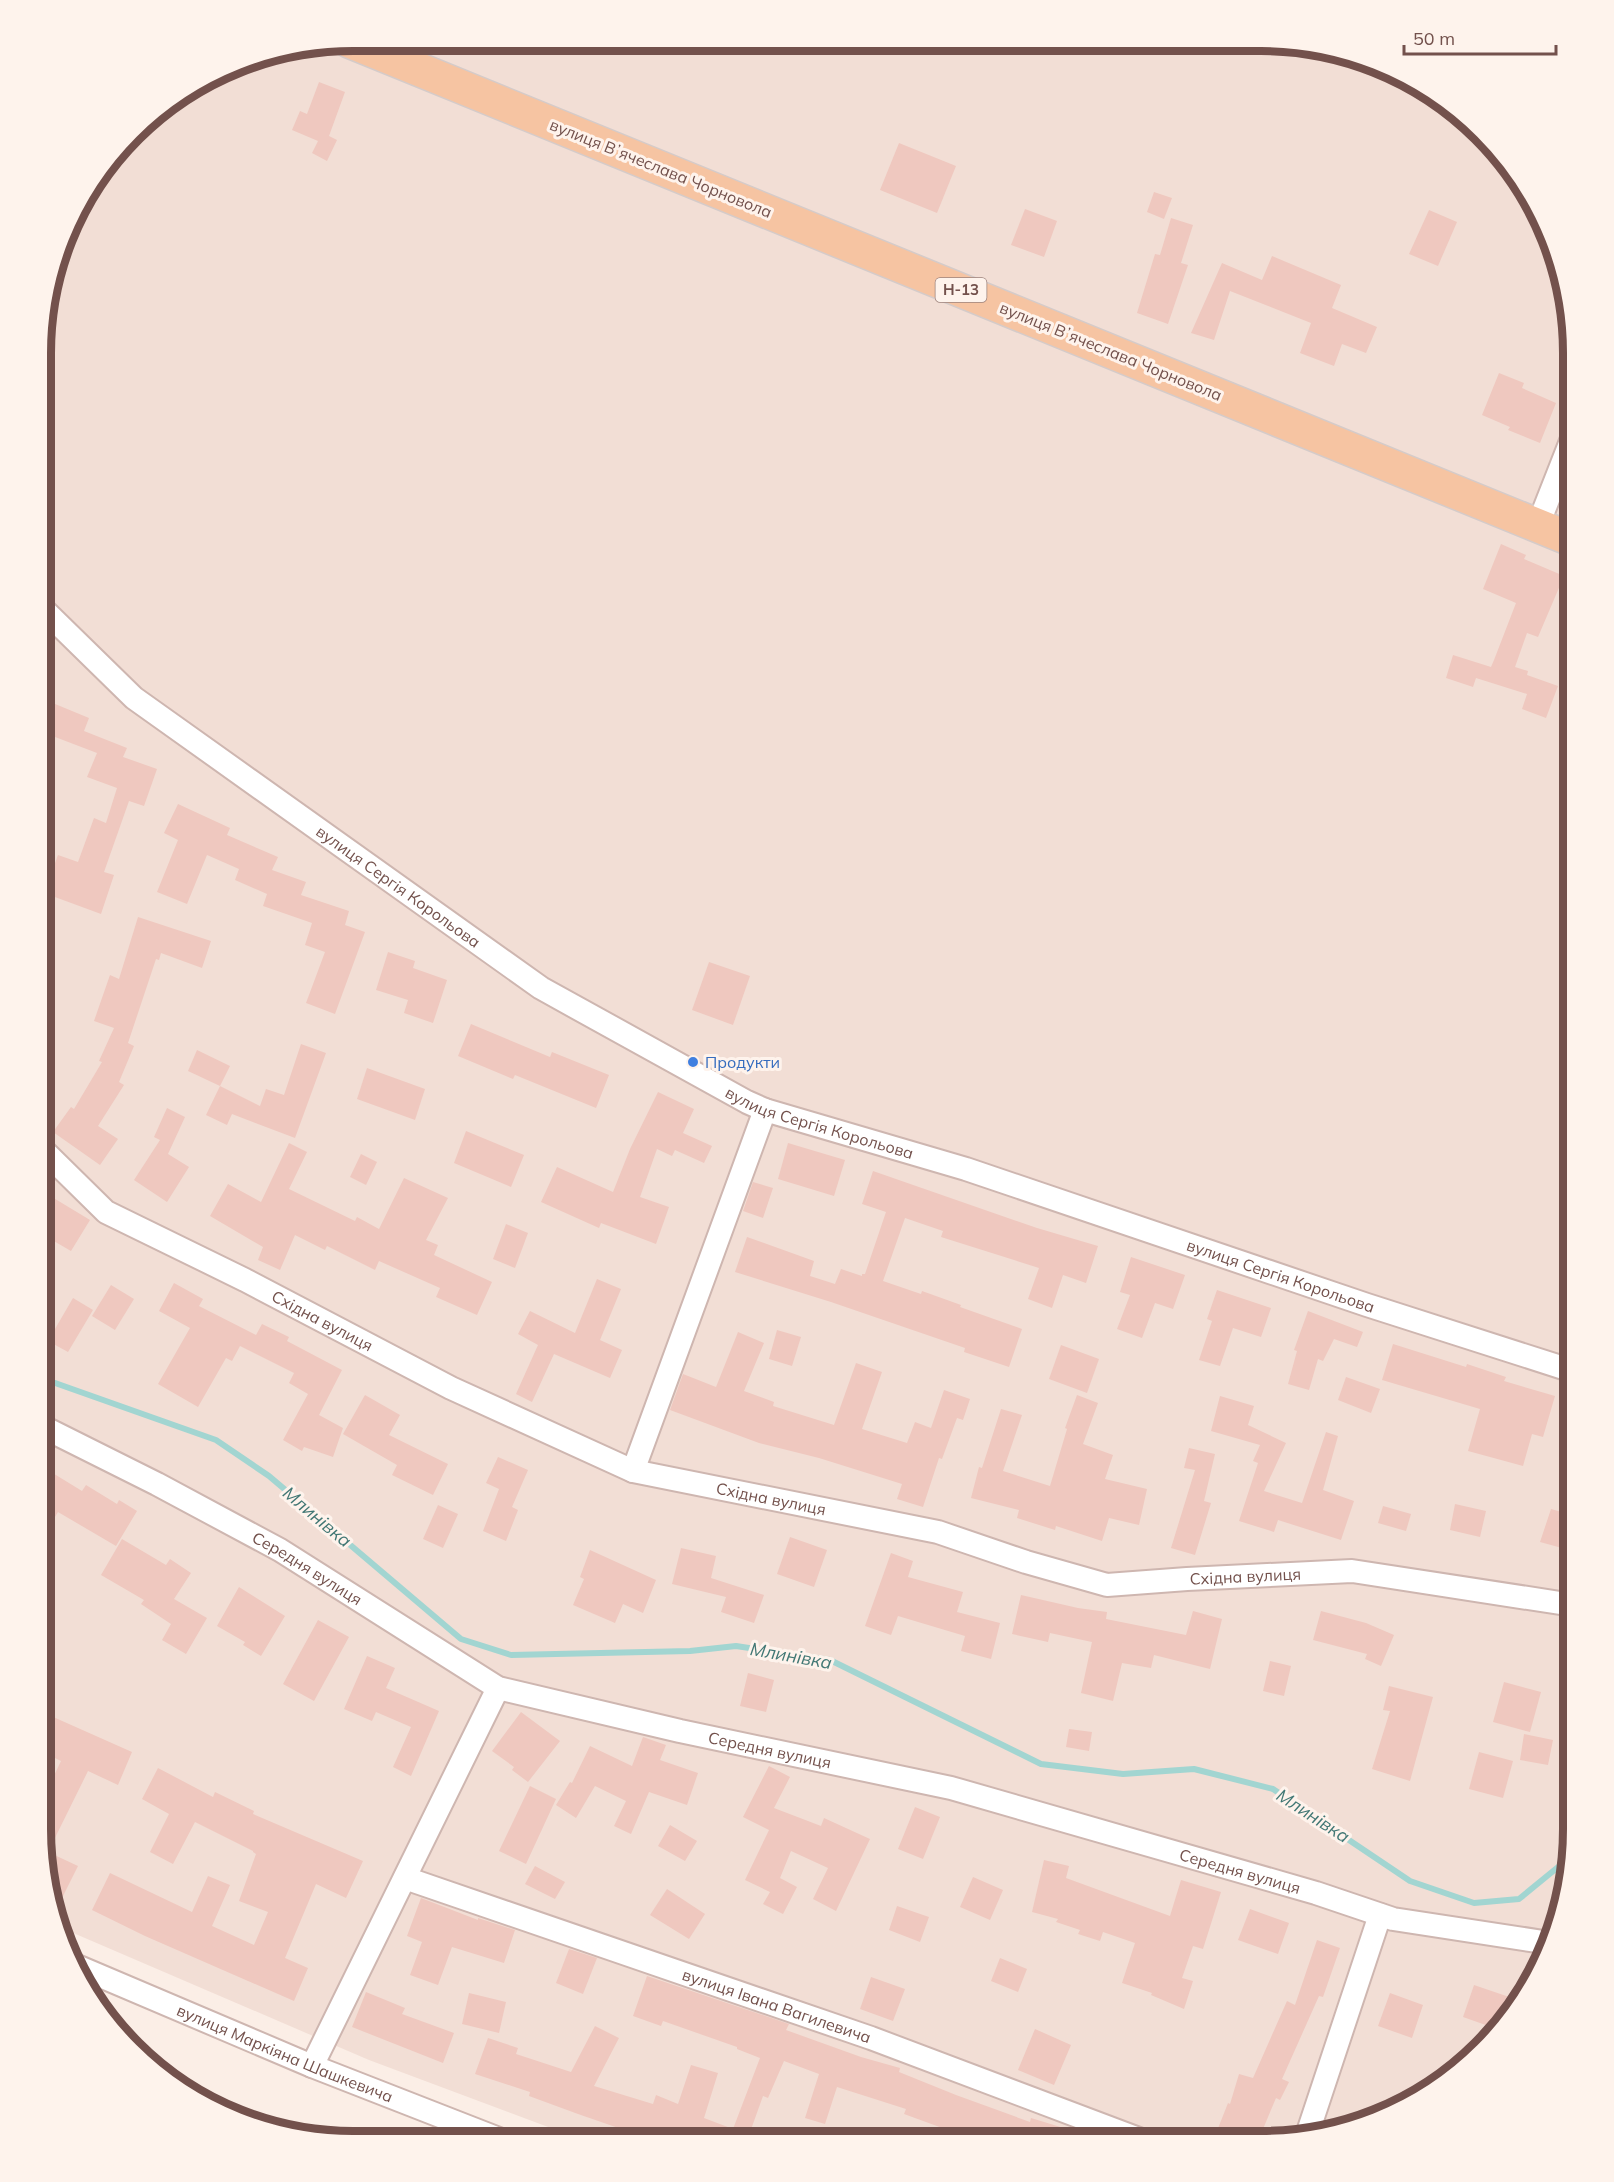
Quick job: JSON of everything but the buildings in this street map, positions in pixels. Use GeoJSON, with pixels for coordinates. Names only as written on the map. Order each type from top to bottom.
{"type":"FeatureCollection","features":[{"type":"Feature","properties":{"kind":"main road","name":"вулиця Вʼячеслава Чорновола"},"geometry":{"type":"LineString","coordinates":[[375,51],[1563,536]]}},
{"type":"Feature","properties":{"kind":"street"},"geometry":{"type":"LineString","coordinates":[[1538,525],[1563,463]]}},
{"type":"Feature","properties":{"kind":"street","name":"вулиця Сергія Корольова"},"geometry":{"type":"LineString","coordinates":[[51,617],[134,698],[541,988],[747,1102],[765,1110],[966,1169],[1366,1305],[1563,1368]]}},
{"type":"Feature","properties":{"kind":"street"},"geometry":{"type":"LineString","coordinates":[[633,1471],[765,1110]]}},
{"type":"Feature","properties":{"kind":"street","name":"Східна вулиця"},"geometry":{"type":"LineString","coordinates":[[51,1158],[106,1212],[245,1280],[451,1388],[633,1471],[938,1532],[1026,1562],[1107,1585],[1352,1571],[1563,1603]]}},
{"type":"Feature","properties":{"kind":"street","name":"Середня вулиця"},"geometry":{"type":"LineString","coordinates":[[51,1431],[157,1484],[280,1550],[498,1688],[680,1731],[951,1788],[1316,1893],[1393,1919],[1541,1942]]}},
{"type":"Feature","properties":{"kind":"street"},"geometry":{"type":"LineString","coordinates":[[312,2066],[498,1688]]}},
{"type":"Feature","properties":{"kind":"street","name":"вулиця Івана Вагилевича"},"geometry":{"type":"LineString","coordinates":[[405,1878],[871,2038],[1117,2131]]}},
{"type":"Feature","properties":{"kind":"street"},"geometry":{"type":"LineString","coordinates":[[1310,2127],[1380,1915]]}},
{"type":"Feature","properties":{"kind":"street","name":"вулиця Маркіяна Шашкевича"},"geometry":{"type":"LineString","coordinates":[[87,1970],[312,2066],[479,2131]]}},
{"type":"Feature","properties":{"kind":"shaded area"},"geometry":{"type":"Polygon","coordinates":[[[353,51],[1261,51],[1300,54],[1339,61],[1394,82],[1429,102],[1460,126],[1488,154],[1512,185],[1532,220],[1547,256],[1557,294],[1562,334],[1563,1829],[1560,1868],[1553,1907],[1532,1962],[1512,1997],[1488,2028],[1460,2056],[1429,2080],[1394,2100],[1358,2115],[1320,2125],[1280,2130],[559,2131],[369,2060],[69,1931],[57,1888],[51,1829],[51,353],[54,314],[61,275],[82,220],[113,169],[169,113],[202,92],[238,74],[275,61],[314,54],[353,51]]]}},
{"type":"Feature","properties":{"kind":"waterway","name":"Млинівка"},"geometry":{"type":"LineString","coordinates":[[51,1382],[216,1440],[269,1476],[461,1639],[511,1655],[690,1651],[736,1646],[830,1660],[1041,1764],[1123,1774],[1194,1769],[1273,1789],[1410,1881],[1474,1903],[1519,1899],[1560,1865]]}},
{"type":"Feature","properties":{"kind":"place","name":"Продукти"},"geometry":{"type":"Point","coordinates":[693,1062]}}]}
